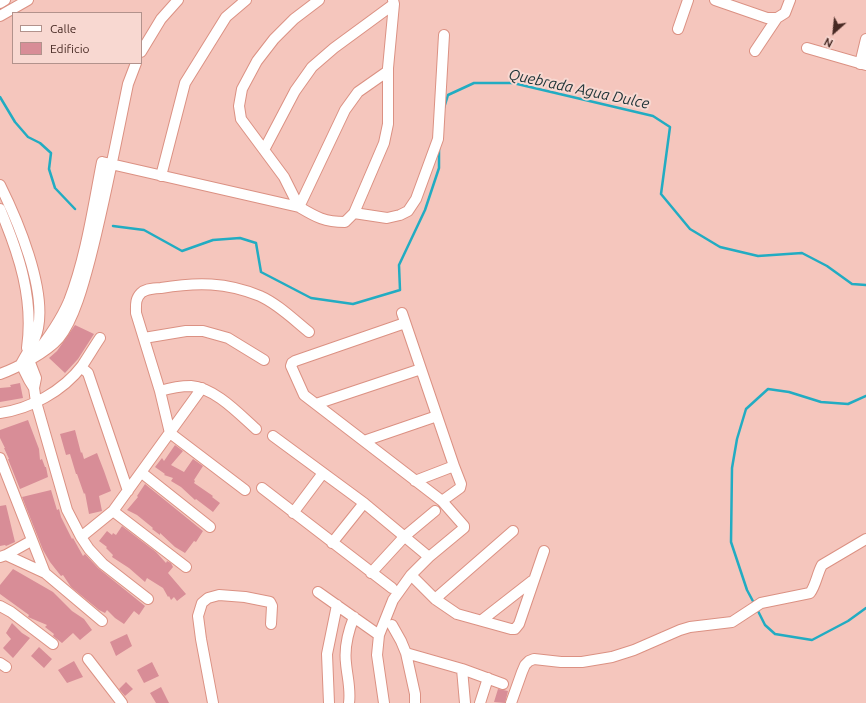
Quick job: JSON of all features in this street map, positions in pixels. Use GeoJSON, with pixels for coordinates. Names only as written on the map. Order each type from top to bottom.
{"type":"FeatureCollection","features":[{"type":"Feature","properties":{"kind":"street"},"geometry":{"type":"LineString","coordinates":[[0,4],[5,0]]}},
{"type":"Feature","properties":{"kind":"street"},"geometry":{"type":"LineString","coordinates":[[0,16],[28,0]]}},
{"type":"Feature","properties":{"kind":"street"},"geometry":{"type":"LineString","coordinates":[[142,50],[161,19],[178,0]]}},
{"type":"Feature","properties":{"kind":"street"},"geometry":{"type":"LineString","coordinates":[[162,176],[185,83],[226,17],[246,0]]}},
{"type":"Feature","properties":{"kind":"street"},"geometry":{"type":"LineString","coordinates":[[299,207],[284,177],[241,119],[238,106],[242,89],[257,61],[274,39],[294,19],[319,0]]}},
{"type":"Feature","properties":{"kind":"street"},"geometry":{"type":"LineString","coordinates":[[678,29],[688,0]]}},
{"type":"Feature","properties":{"kind":"street"},"geometry":{"type":"LineString","coordinates":[[715,0],[767,18],[777,18]]}},
{"type":"Feature","properties":{"kind":"street"},"geometry":{"type":"LineString","coordinates":[[755,51],[777,18],[785,13],[790,0]]}},
{"type":"Feature","properties":{"kind":"street"},"geometry":{"type":"LineString","coordinates":[[107,163],[299,207],[317,217],[331,222],[345,222],[354,213],[384,143],[388,124],[388,71],[393,2]]}},
{"type":"Feature","properties":{"kind":"street"},"geometry":{"type":"LineString","coordinates":[[264,150],[295,90],[312,67],[393,2]]}},
{"type":"Feature","properties":{"kind":"street"},"geometry":{"type":"LineString","coordinates":[[354,213],[387,218],[400,215],[408,211],[416,200],[438,139],[444,35]]}},
{"type":"Feature","properties":{"kind":"street"},"geometry":{"type":"LineString","coordinates":[[807,48],[863,65],[866,39]]}},
{"type":"Feature","properties":{"kind":"street"},"geometry":{"type":"LineString","coordinates":[[0,374],[10,371],[45,343],[51,335],[68,302],[77,277],[128,84],[136,64]]}},
{"type":"Feature","properties":{"kind":"street"},"geometry":{"type":"LineString","coordinates":[[299,207],[345,110],[358,92],[388,71]]}},
{"type":"Feature","properties":{"kind":"street"},"geometry":{"type":"LineString","coordinates":[[27,358],[47,349],[60,338],[68,324],[76,303],[94,240],[107,163]]}},
{"type":"Feature","properties":{"kind":"street"},"geometry":{"type":"LineString","coordinates":[[0,185],[28,251],[35,276],[40,319],[35,338],[27,358]]}},
{"type":"Feature","properties":{"kind":"street"},"geometry":{"type":"LineString","coordinates":[[0,209],[21,264],[30,329],[27,358],[36,378],[34,388],[36,402],[67,510],[81,538],[90,549],[104,564],[148,599]]}},
{"type":"Feature","properties":{"kind":"street"},"geometry":{"type":"LineString","coordinates":[[245,490],[170,433],[160,391],[136,313],[136,301],[142,292],[154,289],[184,284],[215,284],[231,287],[261,297],[274,304],[309,332]]}},
{"type":"Feature","properties":{"kind":"street"},"geometry":{"type":"LineString","coordinates":[[402,313],[461,484],[461,487],[442,501]]}},
{"type":"Feature","properties":{"kind":"street"},"geometry":{"type":"LineString","coordinates":[[384,703],[377,655],[379,635],[393,600],[411,575],[429,557],[464,527],[442,501],[304,395],[291,366],[295,361],[405,323]]}},
{"type":"Feature","properties":{"kind":"street"},"geometry":{"type":"LineString","coordinates":[[144,338],[186,331],[203,331],[228,338],[264,360]]}},
{"type":"Feature","properties":{"kind":"street"},"geometry":{"type":"LineString","coordinates":[[35,338],[39,342],[45,343]]}},
{"type":"Feature","properties":{"kind":"street"},"geometry":{"type":"LineString","coordinates":[[0,413],[10,412],[36,402],[54,392],[71,378],[81,367],[100,338]]}},
{"type":"Feature","properties":{"kind":"street"},"geometry":{"type":"LineString","coordinates":[[81,367],[88,373],[128,491]]}},
{"type":"Feature","properties":{"kind":"street"},"geometry":{"type":"LineString","coordinates":[[316,404],[421,369]]}},
{"type":"Feature","properties":{"kind":"street"},"geometry":{"type":"LineString","coordinates":[[160,391],[176,387],[191,386],[202,388],[214,394],[256,429]]}},
{"type":"Feature","properties":{"kind":"street"},"geometry":{"type":"LineString","coordinates":[[81,538],[113,511],[142,473],[202,388]]}},
{"type":"Feature","properties":{"kind":"street"},"geometry":{"type":"LineString","coordinates":[[364,441],[437,416]]}},
{"type":"Feature","properties":{"kind":"street"},"geometry":{"type":"LineString","coordinates":[[273,436],[364,504],[429,557]]}},
{"type":"Feature","properties":{"kind":"street"},"geometry":{"type":"LineString","coordinates":[[0,458],[45,573]]}},
{"type":"Feature","properties":{"kind":"street"},"geometry":{"type":"LineString","coordinates":[[416,481],[454,466]]}},
{"type":"Feature","properties":{"kind":"street"},"geometry":{"type":"LineString","coordinates":[[142,473],[210,527]]}},
{"type":"Feature","properties":{"kind":"street"},"geometry":{"type":"LineString","coordinates":[[293,513],[323,473]]}},
{"type":"Feature","properties":{"kind":"street"},"geometry":{"type":"LineString","coordinates":[[262,488],[392,588]]}},
{"type":"Feature","properties":{"kind":"street"},"geometry":{"type":"LineString","coordinates":[[332,543],[364,504]]}},
{"type":"Feature","properties":{"kind":"street"},"geometry":{"type":"LineString","coordinates":[[113,511],[186,567]]}},
{"type":"Feature","properties":{"kind":"street"},"geometry":{"type":"LineString","coordinates":[[371,573],[405,536],[435,511]]}},
{"type":"Feature","properties":{"kind":"street"},"geometry":{"type":"LineString","coordinates":[[435,599],[513,531]]}},
{"type":"Feature","properties":{"kind":"street"},"geometry":{"type":"LineString","coordinates":[[511,703],[525,665],[529,661],[534,659],[561,662],[582,662],[612,657],[634,650],[690,627],[726,624],[732,622],[761,603],[810,593],[822,565],[866,539]]}},
{"type":"Feature","properties":{"kind":"street"},"geometry":{"type":"LineString","coordinates":[[3,556],[32,541]]}},
{"type":"Feature","properties":{"kind":"street"},"geometry":{"type":"LineString","coordinates":[[411,575],[435,599],[457,614],[515,629],[544,550]]}},
{"type":"Feature","properties":{"kind":"street"},"geometry":{"type":"LineString","coordinates":[[3,556],[45,573],[102,621]]}},
{"type":"Feature","properties":{"kind":"street"},"geometry":{"type":"LineString","coordinates":[[482,620],[533,581]]}},
{"type":"Feature","properties":{"kind":"street"},"geometry":{"type":"LineString","coordinates":[[318,592],[379,635]]}},
{"type":"Feature","properties":{"kind":"street"},"geometry":{"type":"LineString","coordinates":[[213,703],[202,647],[198,616],[202,603],[208,598],[219,595],[246,597],[270,602],[272,606],[271,624]]}},
{"type":"Feature","properties":{"kind":"street"},"geometry":{"type":"LineString","coordinates":[[329,703],[327,654],[337,605]]}},
{"type":"Feature","properties":{"kind":"street"},"geometry":{"type":"LineString","coordinates":[[0,606],[11,612],[53,644]]}},
{"type":"Feature","properties":{"kind":"street"},"geometry":{"type":"LineString","coordinates":[[349,703],[350,694],[346,662],[346,645],[349,630],[354,617]]}},
{"type":"Feature","properties":{"kind":"street"},"geometry":{"type":"LineString","coordinates":[[392,625],[406,653],[416,694],[415,703]]}},
{"type":"Feature","properties":{"kind":"street"},"geometry":{"type":"LineString","coordinates":[[406,653],[462,669],[503,684]]}},
{"type":"Feature","properties":{"kind":"street"},"geometry":{"type":"LineString","coordinates":[[88,659],[122,703]]}},
{"type":"Feature","properties":{"kind":"street"},"geometry":{"type":"LineString","coordinates":[[462,669],[465,703]]}},
{"type":"Feature","properties":{"kind":"street"},"geometry":{"type":"LineString","coordinates":[[480,703],[488,678]]}},
{"type":"Feature","properties":{"kind":"building"},"geometry":{"type":"Polygon","coordinates":[[[75,325],[94,334],[78,359],[65,373],[49,358],[57,351],[75,325]]]}},
{"type":"Feature","properties":{"kind":"building"},"geometry":{"type":"Polygon","coordinates":[[[20,383],[23,398],[0,402],[0,388],[11,387],[10,385],[20,383]]]}},
{"type":"Feature","properties":{"kind":"building"},"geometry":{"type":"Polygon","coordinates":[[[28,420],[39,449],[40,460],[42,459],[46,467],[48,477],[20,489],[0,438],[0,430],[28,420]]]}},
{"type":"Feature","properties":{"kind":"building"},"geometry":{"type":"Polygon","coordinates":[[[75,430],[84,459],[97,453],[111,491],[99,496],[102,511],[89,514],[85,493],[84,494],[76,474],[70,454],[66,455],[60,434],[75,430]]]}},
{"type":"Feature","properties":{"kind":"building"},"geometry":{"type":"Polygon","coordinates":[[[175,445],[183,451],[171,465],[184,472],[193,459],[203,466],[194,480],[194,483],[213,496],[212,497],[220,503],[213,512],[171,481],[173,478],[164,475],[165,474],[155,467],[162,458],[164,461],[175,445]]]}},
{"type":"Feature","properties":{"kind":"building"},"geometry":{"type":"Polygon","coordinates":[[[145,484],[203,531],[196,542],[194,541],[185,553],[175,547],[160,533],[160,535],[152,529],[153,528],[137,515],[127,510],[138,497],[137,496],[145,484]]]}},
{"type":"Feature","properties":{"kind":"building"},"geometry":{"type":"Polygon","coordinates":[[[51,490],[57,510],[59,509],[61,517],[72,539],[73,538],[83,556],[85,554],[98,568],[145,606],[139,615],[134,611],[124,624],[107,610],[105,613],[99,610],[71,587],[63,575],[61,576],[50,562],[43,550],[22,497],[51,490]]]}},
{"type":"Feature","properties":{"kind":"building"},"geometry":{"type":"Polygon","coordinates":[[[6,505],[15,542],[6,546],[0,546],[0,506],[6,505]]]}},
{"type":"Feature","properties":{"kind":"building"},"geometry":{"type":"Polygon","coordinates":[[[122,526],[156,552],[166,563],[167,561],[171,563],[173,567],[168,573],[186,594],[177,601],[174,597],[171,600],[163,588],[147,578],[145,582],[129,568],[112,557],[113,555],[106,548],[107,547],[99,541],[107,531],[112,535],[113,533],[116,535],[122,526]]]}},
{"type":"Feature","properties":{"kind":"building"},"geometry":{"type":"Polygon","coordinates":[[[13,569],[53,592],[72,611],[84,619],[92,630],[80,640],[73,633],[62,643],[45,627],[47,625],[28,617],[29,615],[0,594],[0,585],[13,569]]]}},
{"type":"Feature","properties":{"kind":"building"},"geometry":{"type":"Polygon","coordinates":[[[12,623],[22,633],[30,638],[13,658],[3,648],[11,639],[6,633],[12,623]]]}},
{"type":"Feature","properties":{"kind":"building"},"geometry":{"type":"Polygon","coordinates":[[[127,634],[132,646],[116,656],[110,642],[127,634]]]}},
{"type":"Feature","properties":{"kind":"building"},"geometry":{"type":"Polygon","coordinates":[[[39,647],[52,659],[44,668],[31,656],[39,647]]]}},
{"type":"Feature","properties":{"kind":"building"},"geometry":{"type":"Polygon","coordinates":[[[74,661],[83,677],[67,683],[58,670],[74,661]]]}},
{"type":"Feature","properties":{"kind":"building"},"geometry":{"type":"Polygon","coordinates":[[[152,662],[159,676],[144,683],[137,670],[152,662]]]}},
{"type":"Feature","properties":{"kind":"building"},"geometry":{"type":"Polygon","coordinates":[[[126,682],[133,689],[125,696],[119,689],[126,682]]]}},
{"type":"Feature","properties":{"kind":"building"},"geometry":{"type":"Polygon","coordinates":[[[161,687],[169,703],[156,703],[150,693],[161,687]]]}},
{"type":"Feature","properties":{"kind":"building"},"geometry":{"type":"Polygon","coordinates":[[[498,689],[508,691],[505,703],[494,702],[498,689]]]}},
{"type":"Feature","properties":{"kind":"waterway","name":"Quebrada Agua Dulce"},"geometry":{"type":"LineString","coordinates":[[444,108],[448,95],[474,83],[513,83],[653,116],[670,127],[661,194],[690,229],[720,247],[758,256],[802,253],[827,266],[852,284],[866,285]]}},
{"type":"Feature","properties":{"kind":"waterway","name":"Quebrada Agua Dulce"},"geometry":{"type":"LineString","coordinates":[[0,97],[15,122],[28,137],[40,143],[51,153],[49,169],[55,188],[75,209]]}},
{"type":"Feature","properties":{"kind":"waterway","name":"Quebrada Agua Dulce"},"geometry":{"type":"LineString","coordinates":[[113,226],[144,230],[182,251],[213,240],[240,238],[256,243],[261,272],[311,298],[353,304],[400,290],[399,265],[425,210],[439,168],[439,148]]}},
{"type":"Feature","properties":{"kind":"waterway","name":"Quebrada Agua Dulce"},"geometry":{"type":"LineString","coordinates":[[755,605],[747,590],[731,542],[732,468],[737,439],[746,409],[768,389],[789,392],[821,402],[848,404],[866,396]]}},
{"type":"Feature","properties":{"kind":"waterway","name":"Quebrada Agua Dulce"},"geometry":{"type":"LineString","coordinates":[[757,609],[765,625],[775,634],[812,640],[848,621],[866,608]]}}]}
